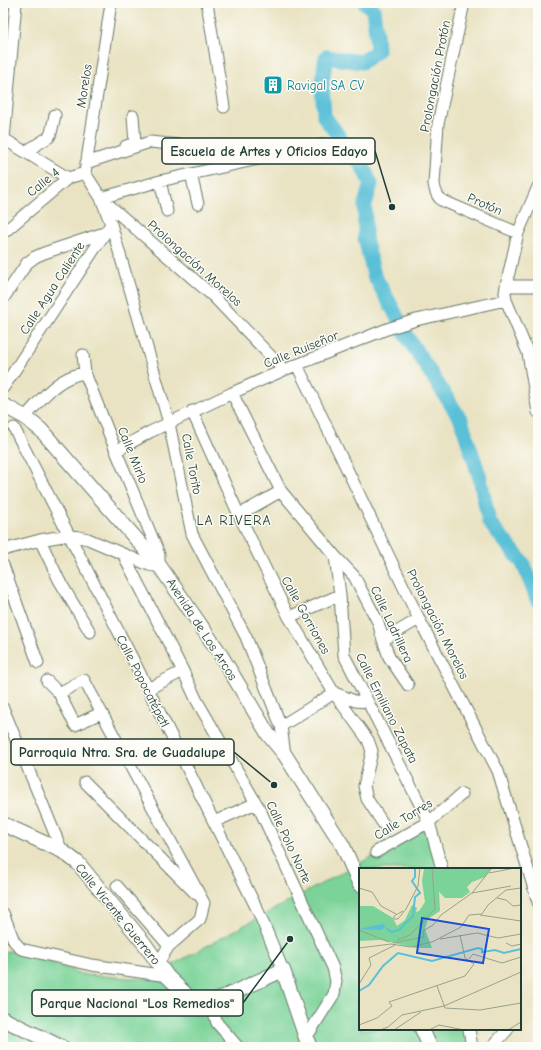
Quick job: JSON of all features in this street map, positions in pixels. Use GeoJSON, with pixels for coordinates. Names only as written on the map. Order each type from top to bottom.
{"type":"FeatureCollection","features":[{"type":"Feature","properties":{"kind":"main road","name":"Avenida de Los Arcos"},"geometry":{"type":"LineString","coordinates":[[3,405],[25,417],[41,430],[159,564],[219,652],[268,734],[286,755],[343,846],[359,883]]}},
{"type":"Feature","properties":{"kind":"main road","name":"Calle Vicente Guerrero"},"geometry":{"type":"LineString","coordinates":[[3,824],[62,851],[78,863],[144,943],[167,976],[205,1005]]}},
{"type":"Feature","properties":{"kind":"main road","name":"Calle Popocatépetl"},"geometry":{"type":"LineString","coordinates":[[283,970],[308,1042]]}},
{"type":"Feature","properties":{"kind":"main road"},"geometry":{"type":"LineString","coordinates":[[205,1005],[283,970]]}},
{"type":"Feature","properties":{"kind":"main road"},"geometry":{"type":"LineString","coordinates":[[3,1019],[61,1047]]}},
{"type":"Feature","properties":{"kind":"main road"},"geometry":{"type":"LineString","coordinates":[[422,1030],[430,1047]]}},
{"type":"Feature","properties":{"kind":"street"},"geometry":{"type":"LineString","coordinates":[[16,3],[4,139],[68,178]]}},
{"type":"Feature","properties":{"kind":"street","name":"Morelos"},"geometry":{"type":"LineString","coordinates":[[86,164],[111,3]]}},
{"type":"Feature","properties":{"kind":"street"},"geometry":{"type":"LineString","coordinates":[[207,3],[224,108]]}},
{"type":"Feature","properties":{"kind":"street","name":"Prolongación Protón"},"geometry":{"type":"LineString","coordinates":[[441,200],[437,196],[434,184],[438,124],[464,3]]}},
{"type":"Feature","properties":{"kind":"street"},"geometry":{"type":"LineString","coordinates":[[25,152],[49,137],[55,115]]}},
{"type":"Feature","properties":{"kind":"street"},"geometry":{"type":"LineString","coordinates":[[86,164],[136,143],[134,116]]}},
{"type":"Feature","properties":{"kind":"street"},"geometry":{"type":"LineString","coordinates":[[86,164],[150,142],[180,145]]}},
{"type":"Feature","properties":{"kind":"street"},"geometry":{"type":"LineString","coordinates":[[101,198],[160,181],[325,144]]}},
{"type":"Feature","properties":{"kind":"street","name":"Calle 4"},"geometry":{"type":"LineString","coordinates":[[5,228],[86,164]]}},
{"type":"Feature","properties":{"kind":"street","name":"Calle Torito"},"geometry":{"type":"LineString","coordinates":[[86,164],[111,224],[169,423],[192,534],[246,637],[280,726],[286,755]]}},
{"type":"Feature","properties":{"kind":"street"},"geometry":{"type":"LineString","coordinates":[[191,174],[198,204]]}},
{"type":"Feature","properties":{"kind":"street"},"geometry":{"type":"LineString","coordinates":[[160,181],[167,211]]}},
{"type":"Feature","properties":{"kind":"street"},"geometry":{"type":"LineString","coordinates":[[538,187],[518,233],[506,286],[506,300],[533,353],[538,412]]}},
{"type":"Feature","properties":{"kind":"street","name":"Prolongación Morelos"},"geometry":{"type":"LineString","coordinates":[[101,198],[213,296],[284,370]]}},
{"type":"Feature","properties":{"kind":"street","name":"Protón"},"geometry":{"type":"LineString","coordinates":[[441,200],[518,233]]}},
{"type":"Feature","properties":{"kind":"street","name":"Calle Agua Caliente"},"geometry":{"type":"LineString","coordinates":[[3,388],[111,224]]}},
{"type":"Feature","properties":{"kind":"street"},"geometry":{"type":"LineString","coordinates":[[3,299],[27,263],[35,257],[44,252],[104,233]]}},
{"type":"Feature","properties":{"kind":"street"},"geometry":{"type":"LineString","coordinates":[[506,286],[538,286]]}},
{"type":"Feature","properties":{"kind":"street","name":"Calle Ruiseñor"},"geometry":{"type":"LineString","coordinates":[[116,451],[192,411],[284,370],[387,329],[416,320],[506,300]]}},
{"type":"Feature","properties":{"kind":"street","name":"Calle Mirlo"},"geometry":{"type":"LineString","coordinates":[[82,356],[85,372],[157,549],[159,564]]}},
{"type":"Feature","properties":{"kind":"street","name":"Prolongación Morelos"},"geometry":{"type":"LineString","coordinates":[[297,365],[419,619],[498,771],[538,902]]}},
{"type":"Feature","properties":{"kind":"street"},"geometry":{"type":"LineString","coordinates":[[25,417],[57,385],[73,376],[85,372]]}},
{"type":"Feature","properties":{"kind":"street"},"geometry":{"type":"LineString","coordinates":[[232,393],[281,492],[336,556]]}},
{"type":"Feature","properties":{"kind":"street","name":"Calle Gorriones"},"geometry":{"type":"LineString","coordinates":[[192,411],[239,515],[289,617],[334,693],[368,740],[372,751],[364,786],[367,799],[386,828]]}},
{"type":"Feature","properties":{"kind":"street","name":"Calle Popocatépetl"},"geometry":{"type":"LineString","coordinates":[[14,428],[148,689],[258,911],[283,970]]}},
{"type":"Feature","properties":{"kind":"street"},"geometry":{"type":"LineString","coordinates":[[239,515],[281,492]]}},
{"type":"Feature","properties":{"kind":"street"},"geometry":{"type":"LineString","coordinates":[[4,548],[69,535],[88,539],[149,565],[154,566],[159,564]]}},
{"type":"Feature","properties":{"kind":"street"},"geometry":{"type":"LineString","coordinates":[[40,540],[59,580],[90,632]]}},
{"type":"Feature","properties":{"kind":"street","name":"Calle Polo Norte"},"geometry":{"type":"LineString","coordinates":[[123,554],[197,701],[256,803],[333,968],[336,981],[334,994],[308,1042]]}},
{"type":"Feature","properties":{"kind":"street","name":"Calle Emiliano Zapata"},"geometry":{"type":"LineString","coordinates":[[336,556],[344,656],[429,822],[442,868]]}},
{"type":"Feature","properties":{"kind":"street","name":"Calle Ladrillera"},"geometry":{"type":"LineString","coordinates":[[336,556],[354,576],[378,622],[389,657],[408,685]]}},
{"type":"Feature","properties":{"kind":"street"},"geometry":{"type":"LineString","coordinates":[[3,565],[38,663]]}},
{"type":"Feature","properties":{"kind":"street"},"geometry":{"type":"LineString","coordinates":[[289,617],[340,595]]}},
{"type":"Feature","properties":{"kind":"street"},"geometry":{"type":"LineString","coordinates":[[383,640],[419,619]]}},
{"type":"Feature","properties":{"kind":"street"},"geometry":{"type":"LineString","coordinates":[[148,689],[183,671]]}},
{"type":"Feature","properties":{"kind":"street"},"geometry":{"type":"LineString","coordinates":[[59,693],[84,680],[204,903],[200,919],[169,946],[158,963]]}},
{"type":"Feature","properties":{"kind":"street"},"geometry":{"type":"LineString","coordinates":[[46,681],[59,693],[75,725],[101,713]]}},
{"type":"Feature","properties":{"kind":"street"},"geometry":{"type":"LineString","coordinates":[[280,726],[334,693],[355,701],[368,702]]}},
{"type":"Feature","properties":{"kind":"street"},"geometry":{"type":"LineString","coordinates":[[3,708],[62,851]]}},
{"type":"Feature","properties":{"kind":"street"},"geometry":{"type":"LineString","coordinates":[[85,782],[204,903]]}},
{"type":"Feature","properties":{"kind":"street","name":"Calle Torres"},"geometry":{"type":"LineString","coordinates":[[376,852],[429,822],[462,794]]}},
{"type":"Feature","properties":{"kind":"street"},"geometry":{"type":"LineString","coordinates":[[214,822],[256,803]]}},
{"type":"Feature","properties":{"kind":"street"},"geometry":{"type":"LineString","coordinates":[[117,886],[169,946]]}},
{"type":"Feature","properties":{"kind":"street"},"geometry":{"type":"LineString","coordinates":[[3,912],[14,941],[21,949],[92,965],[167,976]]}},
{"type":"Feature","properties":{"kind":"street","name":"Calle Vicente Guerrero"},"geometry":{"type":"LineString","coordinates":[[205,1005],[217,1023],[238,1047]]}},
{"type":"Feature","properties":{"kind":"street"},"geometry":{"type":"LineString","coordinates":[[469,1030],[472,1047]]}},
{"type":"Feature","properties":{"kind":"street"},"geometry":{"type":"LineString","coordinates":[[492,1047],[507,1030]]}},
{"type":"Feature","properties":{"kind":"green space"},"geometry":{"type":"Polygon","coordinates":[[[429,826],[439,868],[359,868],[359,1030],[470,1030],[472,1047],[3,1047],[3,953],[16,950],[85,975],[151,979],[172,965],[429,826]]]}},
{"type":"Feature","properties":{"kind":"waterway"},"geometry":{"type":"LineString","coordinates":[[365,3],[373,9],[377,51],[362,62],[326,57],[322,83],[324,116],[363,167],[371,184],[365,204],[365,238],[374,275],[406,335],[461,420],[480,478],[489,522],[523,563],[538,601]]}},
{"type":"Feature","properties":{"kind":"place","name":"Ravigal SA CV"},"geometry":{"type":"Point","coordinates":[273,85]}},
{"type":"Feature","properties":{"kind":"place","name":"Escuela de Artes y Oficios Edayo"},"geometry":{"type":"Point","coordinates":[392,207]}},
{"type":"Feature","properties":{"kind":"place","name":"Parroquia Ntra. Sra. de Guadalupe"},"geometry":{"type":"Point","coordinates":[274,785]}},
{"type":"Feature","properties":{"kind":"place","name":"Parque Nacional \"Los Remedios\""},"geometry":{"type":"Point","coordinates":[290,939]}},
{"type":"Feature","properties":{"kind":"district","name":"LA RIVERA"},"geometry":{"type":"Point","coordinates":[234,520]}}]}
